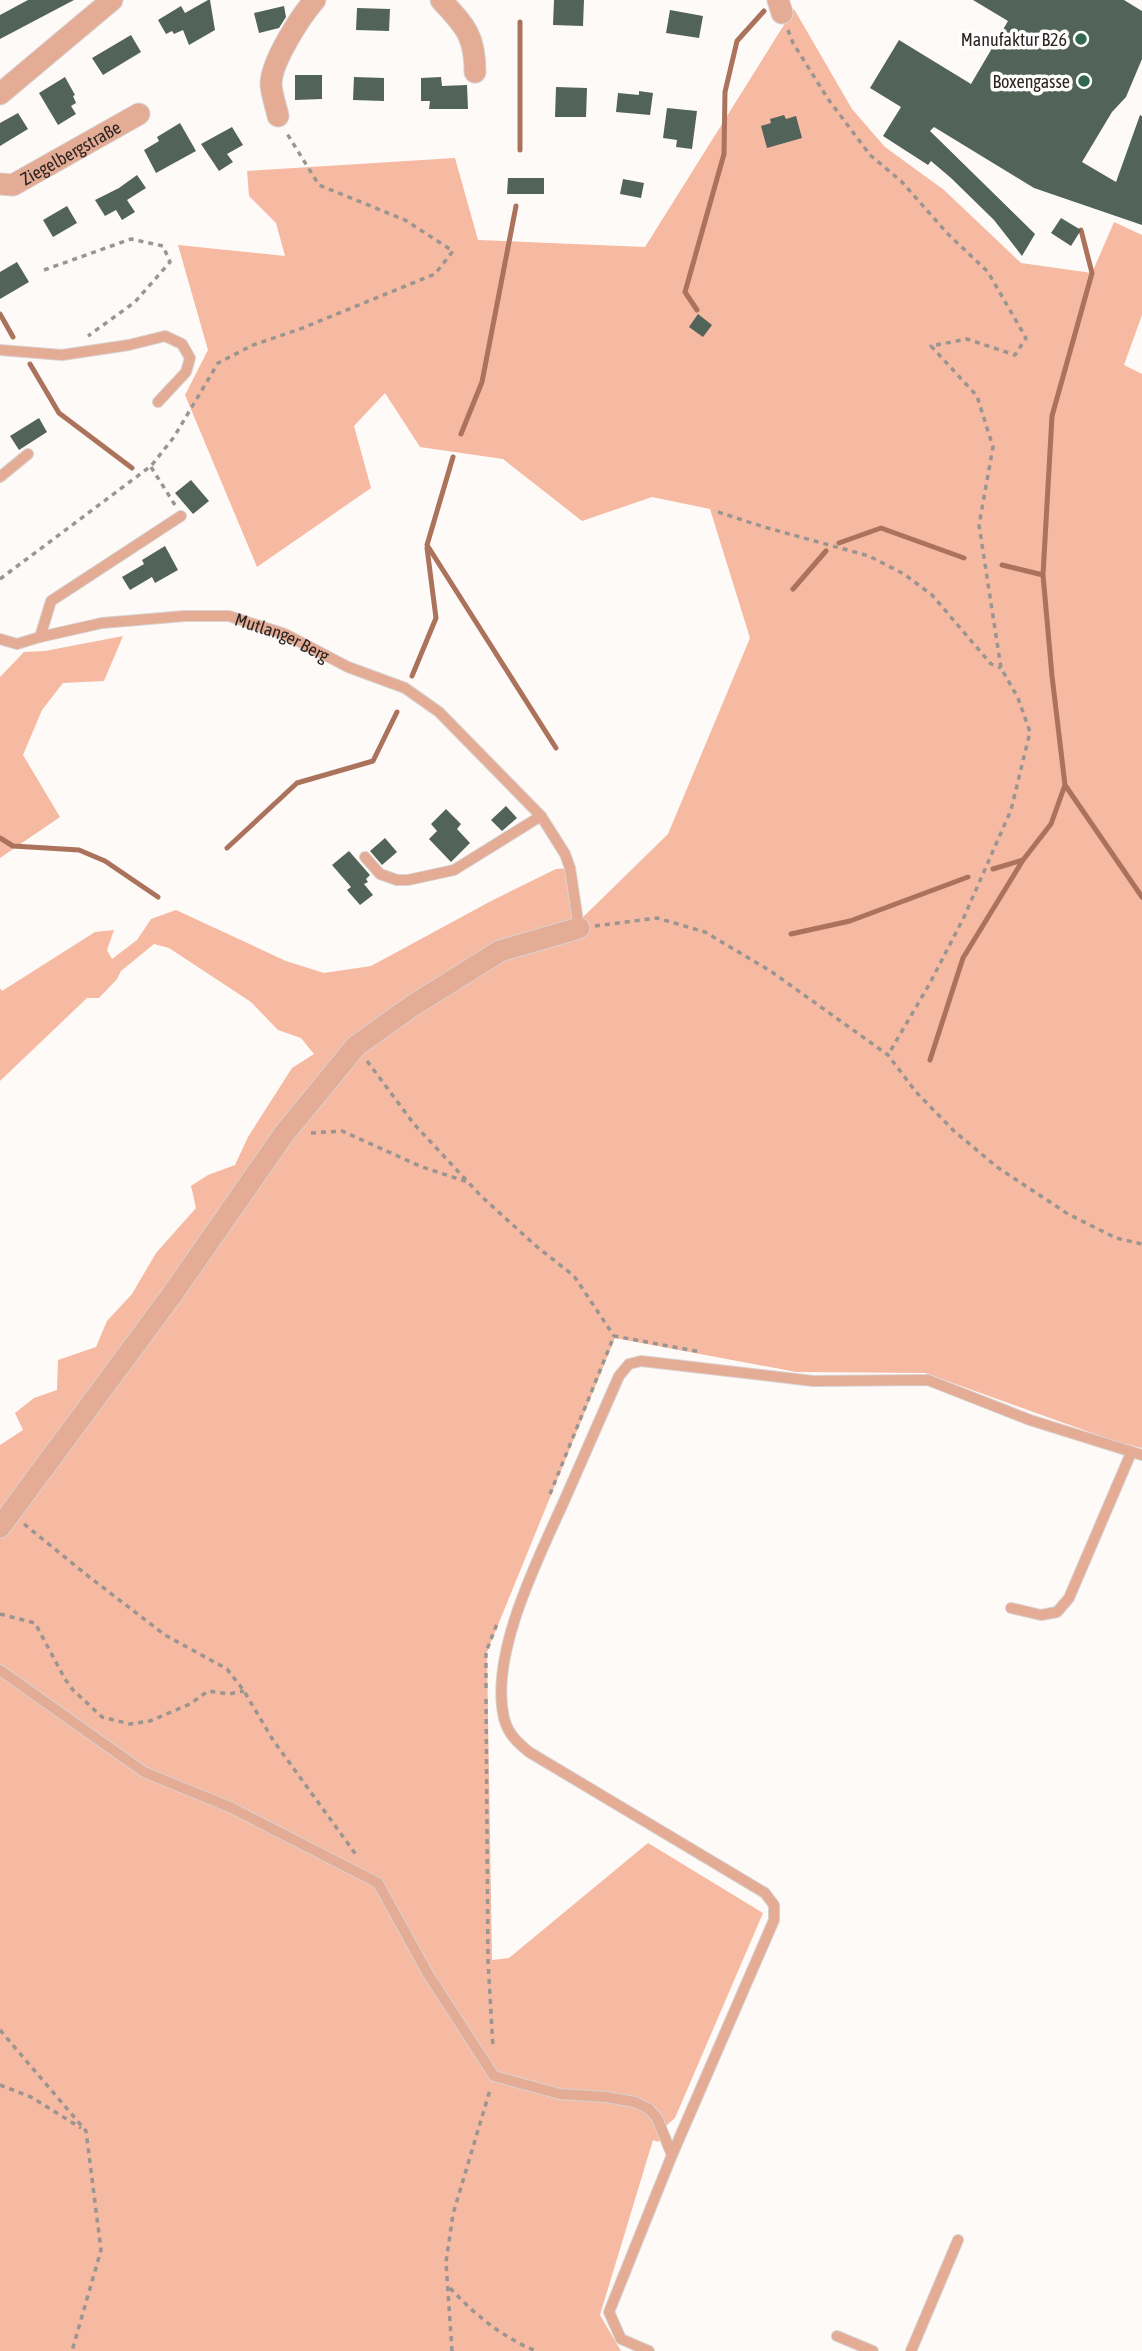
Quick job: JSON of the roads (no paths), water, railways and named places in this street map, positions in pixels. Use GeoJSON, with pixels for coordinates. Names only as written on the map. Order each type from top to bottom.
{"type":"FeatureCollection","features":[{"type":"Feature","properties":{"kind":"street"},"geometry":{"type":"LineString","coordinates":[[0,94],[112,0]]}},
{"type":"Feature","properties":{"kind":"street"},"geometry":{"type":"LineString","coordinates":[[278,116],[271,83],[282,50],[315,0]]}},
{"type":"Feature","properties":{"kind":"street"},"geometry":{"type":"LineString","coordinates":[[441,0],[465,26],[475,51],[475,72]]}},
{"type":"Feature","properties":{"kind":"street","name":"Ziegelbergstraße"},"geometry":{"type":"LineString","coordinates":[[0,184],[13,185],[139,114]]}},
{"type":"Feature","properties":{"kind":"street"},"geometry":{"type":"LineString","coordinates":[[6,1521],[171,1296],[284,1135],[356,1046],[412,1006],[500,951],[579,928]]}},
{"type":"Feature","properties":{"kind":"lane"},"geometry":{"type":"LineString","coordinates":[[0,350],[62,355],[128,345],[165,336],[182,344],[190,358],[186,372],[158,402]]}},
{"type":"Feature","properties":{"kind":"lane"},"geometry":{"type":"LineString","coordinates":[[0,477],[28,454]]}},
{"type":"Feature","properties":{"kind":"lane"},"geometry":{"type":"LineString","coordinates":[[40,637],[51,601],[181,516]]}},
{"type":"Feature","properties":{"kind":"lane","name":"Mutlanger Berg"},"geometry":{"type":"LineString","coordinates":[[0,639],[17,644],[102,623],[185,616],[229,616],[285,634],[348,667],[405,688],[439,712],[541,816],[565,854],[570,868],[579,928]]}},
{"type":"Feature","properties":{"kind":"lane"},"geometry":{"type":"LineString","coordinates":[[365,857],[380,874],[397,880],[454,870],[541,816]]}},
{"type":"Feature","properties":{"kind":"lane"},"geometry":{"type":"LineString","coordinates":[[649,2351],[621,2339],[609,2312],[672,2155],[774,1920],[774,1905],[765,1893],[529,1752],[513,1738],[504,1719],[502,1667],[515,1619],[549,1534],[619,1376],[629,1364],[640,1362],[813,1381],[928,1380],[1030,1420],[1137,1454],[1069,1598],[1057,1612],[1041,1615],[1011,1608]]}},
{"type":"Feature","properties":{"kind":"lane"},"geometry":{"type":"LineString","coordinates":[[0,1670],[144,1772],[232,1808],[378,1883],[428,1974],[494,2076],[559,2094],[635,2102],[649,2109],[657,2118],[672,2155]]}},
{"type":"Feature","properties":{"kind":"lane"},"geometry":{"type":"LineString","coordinates":[[911,2351],[958,2240]]}},
{"type":"Feature","properties":{"kind":"lane"},"geometry":{"type":"LineString","coordinates":[[837,2336],[873,2351]]}},
{"type":"Feature","properties":{"kind":"waterway"},"geometry":{"type":"LineString","coordinates":[[697,310],[685,292],[724,154],[725,92],[737,41],[764,11]]}},
{"type":"Feature","properties":{"kind":"waterway"},"geometry":{"type":"LineString","coordinates":[[520,22],[520,150]]}},
{"type":"Feature","properties":{"kind":"waterway"},"geometry":{"type":"LineString","coordinates":[[461,434],[482,382],[516,206]]}},
{"type":"Feature","properties":{"kind":"waterway"},"geometry":{"type":"LineString","coordinates":[[930,1060],[963,958],[1023,860],[1051,824],[1065,785],[1043,575],[1052,416],[1092,273],[1081,230]]}},
{"type":"Feature","properties":{"kind":"waterway"},"geometry":{"type":"LineString","coordinates":[[0,314],[13,337]]}},
{"type":"Feature","properties":{"kind":"waterway"},"geometry":{"type":"LineString","coordinates":[[30,364],[59,413],[132,468]]}},
{"type":"Feature","properties":{"kind":"waterway"},"geometry":{"type":"LineString","coordinates":[[453,457],[427,545],[556,748]]}},
{"type":"Feature","properties":{"kind":"waterway"},"geometry":{"type":"LineString","coordinates":[[839,543],[881,528],[964,558]]}},
{"type":"Feature","properties":{"kind":"waterway"},"geometry":{"type":"LineString","coordinates":[[412,676],[436,618],[427,548]]}},
{"type":"Feature","properties":{"kind":"waterway"},"geometry":{"type":"LineString","coordinates":[[793,589],[826,551]]}},
{"type":"Feature","properties":{"kind":"waterway"},"geometry":{"type":"LineString","coordinates":[[1002,565],[1043,575]]}},
{"type":"Feature","properties":{"kind":"waterway"},"geometry":{"type":"LineString","coordinates":[[227,848],[297,783],[373,761],[397,712]]}},
{"type":"Feature","properties":{"kind":"waterway"},"geometry":{"type":"LineString","coordinates":[[1065,785],[1142,897]]}},
{"type":"Feature","properties":{"kind":"waterway"},"geometry":{"type":"LineString","coordinates":[[0,838],[13,846],[79,850],[105,861],[158,897]]}},
{"type":"Feature","properties":{"kind":"waterway"},"geometry":{"type":"LineString","coordinates":[[993,869],[1023,860]]}},
{"type":"Feature","properties":{"kind":"waterway"},"geometry":{"type":"LineString","coordinates":[[791,934],[850,921],[968,877]]}},
{"type":"Feature","properties":{"kind":"place","name":"Manufaktur B26"},"geometry":{"type":"Point","coordinates":[1081,39]}},
{"type":"Feature","properties":{"kind":"place","name":"Boxengasse"},"geometry":{"type":"Point","coordinates":[1084,81]}}]}
